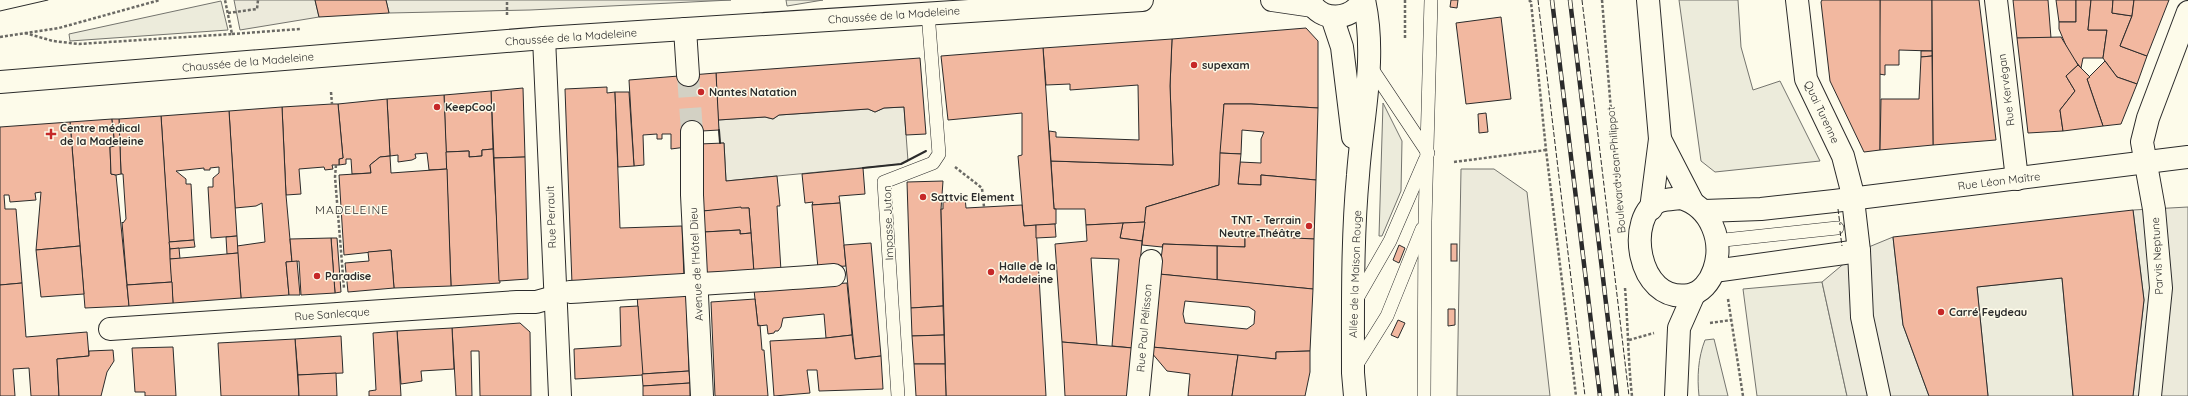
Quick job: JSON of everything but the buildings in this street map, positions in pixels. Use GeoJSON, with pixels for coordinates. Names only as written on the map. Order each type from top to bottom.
{"type":"FeatureCollection","features":[{"type":"Feature","properties":{"kind":"street","name":"Chaussée de la Madeleine"},"geometry":{"type":"LineString","coordinates":[[0,82],[544,38],[1142,0]]}},
{"type":"Feature","properties":{"kind":"street"},"geometry":{"type":"LineString","coordinates":[[1272,0],[1311,3],[1319,12],[1332,17],[1350,14],[1364,0]]}},
{"type":"Feature","properties":{"kind":"street","name":"Allée de la Maison Rouge"},"geometry":{"type":"LineString","coordinates":[[1355,396],[1352,372],[1358,176],[1369,65],[1369,26],[1364,0]]}},
{"type":"Feature","properties":{"kind":"street"},"geometry":{"type":"LineString","coordinates":[[1648,0],[1660,139],[1651,209],[1641,229],[1641,251],[1644,266],[1649,278],[1658,289],[1668,294],[1682,296],[1694,294]]}},
{"type":"Feature","properties":{"kind":"street","name":"Quai Turenne"},"geometry":{"type":"LineString","coordinates":[[1797,0],[1806,79],[1843,156],[1853,199]]}},
{"type":"Feature","properties":{"kind":"street","name":"Rue Kervégan"},"geometry":{"type":"LineString","coordinates":[[1996,0],[2017,179]]}},
{"type":"Feature","properties":{"kind":"street"},"geometry":{"type":"LineString","coordinates":[[2144,164],[2142,142],[2148,118],[2188,12]]}},
{"type":"Feature","properties":{"kind":"street","name":"Allée de la Maison Rouge"},"geometry":{"type":"LineString","coordinates":[[1332,17],[1342,47],[1358,176]]}},
{"type":"Feature","properties":{"kind":"street"},"geometry":{"type":"LineString","coordinates":[[685,29],[688,75]]}},
{"type":"Feature","properties":{"kind":"street","name":"Rue Perrault"},"geometry":{"type":"LineString","coordinates":[[544,38],[562,294],[560,396]]}},
{"type":"Feature","properties":{"kind":"street","name":"Avenue de l'Hôtel Dieu"},"geometry":{"type":"LineString","coordinates":[[692,132],[692,195],[698,285],[702,396]]}},
{"type":"Feature","properties":{"kind":"street"},"geometry":{"type":"LineString","coordinates":[[1660,139],[1698,206],[1712,226],[1716,241],[1714,271],[1708,281],[1694,294],[1678,328]]}},
{"type":"Feature","properties":{"kind":"street","name":"Rue Léon Maître"},"geometry":{"type":"LineString","coordinates":[[1698,206],[1761,209],[2144,164],[2188,157]]}},
{"type":"Feature","properties":{"kind":"street","name":"Parvis Neptune"},"geometry":{"type":"LineString","coordinates":[[2144,164],[2154,208],[2161,288],[2150,396]]}},
{"type":"Feature","properties":{"kind":"street"},"geometry":{"type":"LineString","coordinates":[[1651,209],[1660,201],[1681,198],[1698,206]]}},
{"type":"Feature","properties":{"kind":"street"},"geometry":{"type":"LineString","coordinates":[[1853,199],[1859,251],[1862,317],[1879,396]]}},
{"type":"Feature","properties":{"kind":"street"},"geometry":{"type":"LineString","coordinates":[[1714,271],[1859,251]]}},
{"type":"Feature","properties":{"kind":"street","name":"Rue Paul Pélisson"},"geometry":{"type":"LineString","coordinates":[[1138,396],[1151,260]]}},
{"type":"Feature","properties":{"kind":"street","name":"Rue Sanlecque"},"geometry":{"type":"LineString","coordinates":[[110,329],[517,302],[536,302],[562,294],[685,284],[698,285],[834,275]]}},
{"type":"Feature","properties":{"kind":"street"},"geometry":{"type":"LineString","coordinates":[[1668,294],[1678,328],[1676,396]]}},
{"type":"Feature","properties":{"kind":"lane"},"geometry":{"type":"LineString","coordinates":[[1424,396],[1425,221],[1431,0]]}},
{"type":"Feature","properties":{"kind":"lane"},"geometry":{"type":"LineString","coordinates":[[928,13],[939,154]]}},
{"type":"Feature","properties":{"kind":"lane"},"geometry":{"type":"LineString","coordinates":[[1369,65],[1428,153]]}},
{"type":"Feature","properties":{"kind":"lane"},"geometry":{"type":"LineString","coordinates":[[1353,306],[1390,241],[1428,153]]}},
{"type":"Feature","properties":{"kind":"lane","name":"Impasse Juton"},"geometry":{"type":"LineString","coordinates":[[898,396],[884,182],[933,163],[939,154]]}},
{"type":"Feature","properties":{"kind":"lane"},"geometry":{"type":"LineString","coordinates":[[1352,372],[1387,316],[1425,221]]}},
{"type":"Feature","properties":{"kind":"lane"},"geometry":{"type":"LineString","coordinates":[[1716,241],[1837,228]]}},
{"type":"Feature","properties":{"kind":"path"},"geometry":{"type":"LineString","coordinates":[[0,37],[59,28],[160,0]]}},
{"type":"Feature","properties":{"kind":"path"},"geometry":{"type":"LineString","coordinates":[[25,33],[53,41],[79,44],[232,34],[225,0]]}},
{"type":"Feature","properties":{"kind":"path"},"geometry":{"type":"LineString","coordinates":[[228,14],[256,9],[258,0]]}},
{"type":"Feature","properties":{"kind":"path"},"geometry":{"type":"LineString","coordinates":[[507,0],[507,14]]}},
{"type":"Feature","properties":{"kind":"path"},"geometry":{"type":"LineString","coordinates":[[1405,0],[1405,38]]}},
{"type":"Feature","properties":{"kind":"path"},"geometry":{"type":"LineString","coordinates":[[1529,0],[1531,2],[1546,150],[1576,396]]}},
{"type":"Feature","properties":{"kind":"path","name":"Boulevard Jean Philippot"},"geometry":{"type":"LineString","coordinates":[[1602,0],[1619,214]]}},
{"type":"Feature","properties":{"kind":"path"},"geometry":{"type":"LineString","coordinates":[[331,92],[332,104]]}},
{"type":"Feature","properties":{"kind":"path"},"geometry":{"type":"LineString","coordinates":[[1454,162],[1546,150]]}},
{"type":"Feature","properties":{"kind":"path"},"geometry":{"type":"LineString","coordinates":[[939,154],[982,188],[984,207]]}},
{"type":"Feature","properties":{"kind":"path"},"geometry":{"type":"LineString","coordinates":[[336,165],[335,177],[344,292]]}},
{"type":"Feature","properties":{"kind":"path"},"geometry":{"type":"LineString","coordinates":[[1625,285],[1629,340],[1628,356],[1632,396]]}},
{"type":"Feature","properties":{"kind":"path"},"geometry":{"type":"LineString","coordinates":[[1728,294],[1743,396]]}},
{"type":"Feature","properties":{"kind":"shaded area"},"geometry":{"type":"Polygon","coordinates":[[[234,0],[315,0],[319,17],[240,30],[234,0]]]}},
{"type":"Feature","properties":{"kind":"shaded area"},"geometry":{"type":"Polygon","coordinates":[[[386,0],[731,0],[530,10],[389,13],[386,0]]]}},
{"type":"Feature","properties":{"kind":"shaded area"},"geometry":{"type":"Polygon","coordinates":[[[786,0],[823,0],[787,6],[786,0]]]}},
{"type":"Feature","properties":{"kind":"shaded area"},"geometry":{"type":"Polygon","coordinates":[[[1679,0],[1738,0],[1741,47],[1753,90],[1780,81],[1820,161],[1715,172],[1701,161],[1679,0]]]}},
{"type":"Feature","properties":{"kind":"shaded area"},"geometry":{"type":"Polygon","coordinates":[[[221,1],[228,30],[70,41],[69,34],[221,1]]]}},
{"type":"Feature","properties":{"kind":"shaded area"},"geometry":{"type":"Polygon","coordinates":[[[1383,103],[1402,141],[1401,191],[1382,236],[1379,236],[1383,103]]]}},
{"type":"Feature","properties":{"kind":"shaded area"},"geometry":{"type":"Polygon","coordinates":[[[904,107],[908,161],[901,164],[726,181],[724,143],[720,143],[718,120],[765,117],[773,119],[779,115],[868,109],[875,112],[884,108],[904,107]]]}},
{"type":"Feature","properties":{"kind":"shaded area"},"geometry":{"type":"Polygon","coordinates":[[[1461,169],[1494,169],[1527,192],[1550,396],[1457,396],[1461,169]]]}},
{"type":"Feature","properties":{"kind":"shaded area"},"geometry":{"type":"Polygon","coordinates":[[[2188,207],[2188,396],[2133,396],[2144,300],[2133,210],[2188,207]]]}},
{"type":"Feature","properties":{"kind":"shaded area"},"geometry":{"type":"Polygon","coordinates":[[[1893,237],[1903,325],[1929,396],[1847,396],[1822,282],[1859,251],[1893,237]]]}},
{"type":"Feature","properties":{"kind":"shaded area"},"geometry":{"type":"Polygon","coordinates":[[[2062,278],[2073,396],[1988,396],[1977,287],[2062,278]]]}},
{"type":"Feature","properties":{"kind":"shaded area"},"geometry":{"type":"Polygon","coordinates":[[[1822,282],[1847,396],[1757,396],[1743,289],[1822,282]]]}},
{"type":"Feature","properties":{"kind":"shaded area"},"geometry":{"type":"Polygon","coordinates":[[[1714,339],[1728,396],[1699,396],[1699,361],[1705,340],[1714,339]]]}},
{"type":"Feature","properties":{"kind":"tunnel"},"geometry":{"type":"LineString","coordinates":[[688,75],[692,132]]}},
{"type":"Feature","properties":{"kind":"tram line"},"geometry":{"type":"LineString","coordinates":[[0,11],[48,0]]}},
{"type":"Feature","properties":{"kind":"railway"},"geometry":{"type":"LineString","coordinates":[[1552,0],[1600,396]]}},
{"type":"Feature","properties":{"kind":"railway"},"geometry":{"type":"LineString","coordinates":[[1570,0],[1617,396]]}},
{"type":"Feature","properties":{"kind":"fence"},"geometry":{"type":"LineString","coordinates":[[1538,0],[1585,396]]}},
{"type":"Feature","properties":{"kind":"fence"},"geometry":{"type":"LineString","coordinates":[[1582,0],[1629,396]]}},
{"type":"Feature","properties":{"kind":"fence"},"geometry":{"type":"LineString","coordinates":[[1838,209],[1840,225]]}},
{"type":"Feature","properties":{"kind":"fence"},"geometry":{"type":"LineString","coordinates":[[1840,231],[1842,246]]}},
{"type":"Feature","properties":{"kind":"wall"},"geometry":{"type":"LineString","coordinates":[[719,130],[720,143]]}},
{"type":"Feature","properties":{"kind":"wall"},"geometry":{"type":"LineString","coordinates":[[863,168],[901,164],[926,151]]}},
{"type":"Feature","properties":{"kind":"place","name":"supexam"},"geometry":{"type":"Point","coordinates":[1194,65]}},
{"type":"Feature","properties":{"kind":"place","name":"Nantes Natation"},"geometry":{"type":"Point","coordinates":[701,92]}},
{"type":"Feature","properties":{"kind":"place","name":"KeepCool"},"geometry":{"type":"Point","coordinates":[437,107]}},
{"type":"Feature","properties":{"kind":"place","name":"Centre médical de la Madeleine"},"geometry":{"type":"Point","coordinates":[51,134]}},
{"type":"Feature","properties":{"kind":"place","name":"Sattvic Element"},"geometry":{"type":"Point","coordinates":[923,197]}},
{"type":"Feature","properties":{"kind":"place","name":"TNT - Terrain Neutre Théâtre"},"geometry":{"type":"Point","coordinates":[1309,226]}},
{"type":"Feature","properties":{"kind":"place","name":"Halle de la Madeleine"},"geometry":{"type":"Point","coordinates":[991,272]}},
{"type":"Feature","properties":{"kind":"place","name":"Paradise"},"geometry":{"type":"Point","coordinates":[317,276]}},
{"type":"Feature","properties":{"kind":"place","name":"Carré Feydeau"},"geometry":{"type":"Point","coordinates":[1941,312]}},
{"type":"Feature","properties":{"kind":"district","name":"MADELEINE"},"geometry":{"type":"Point","coordinates":[352,209]}}]}
